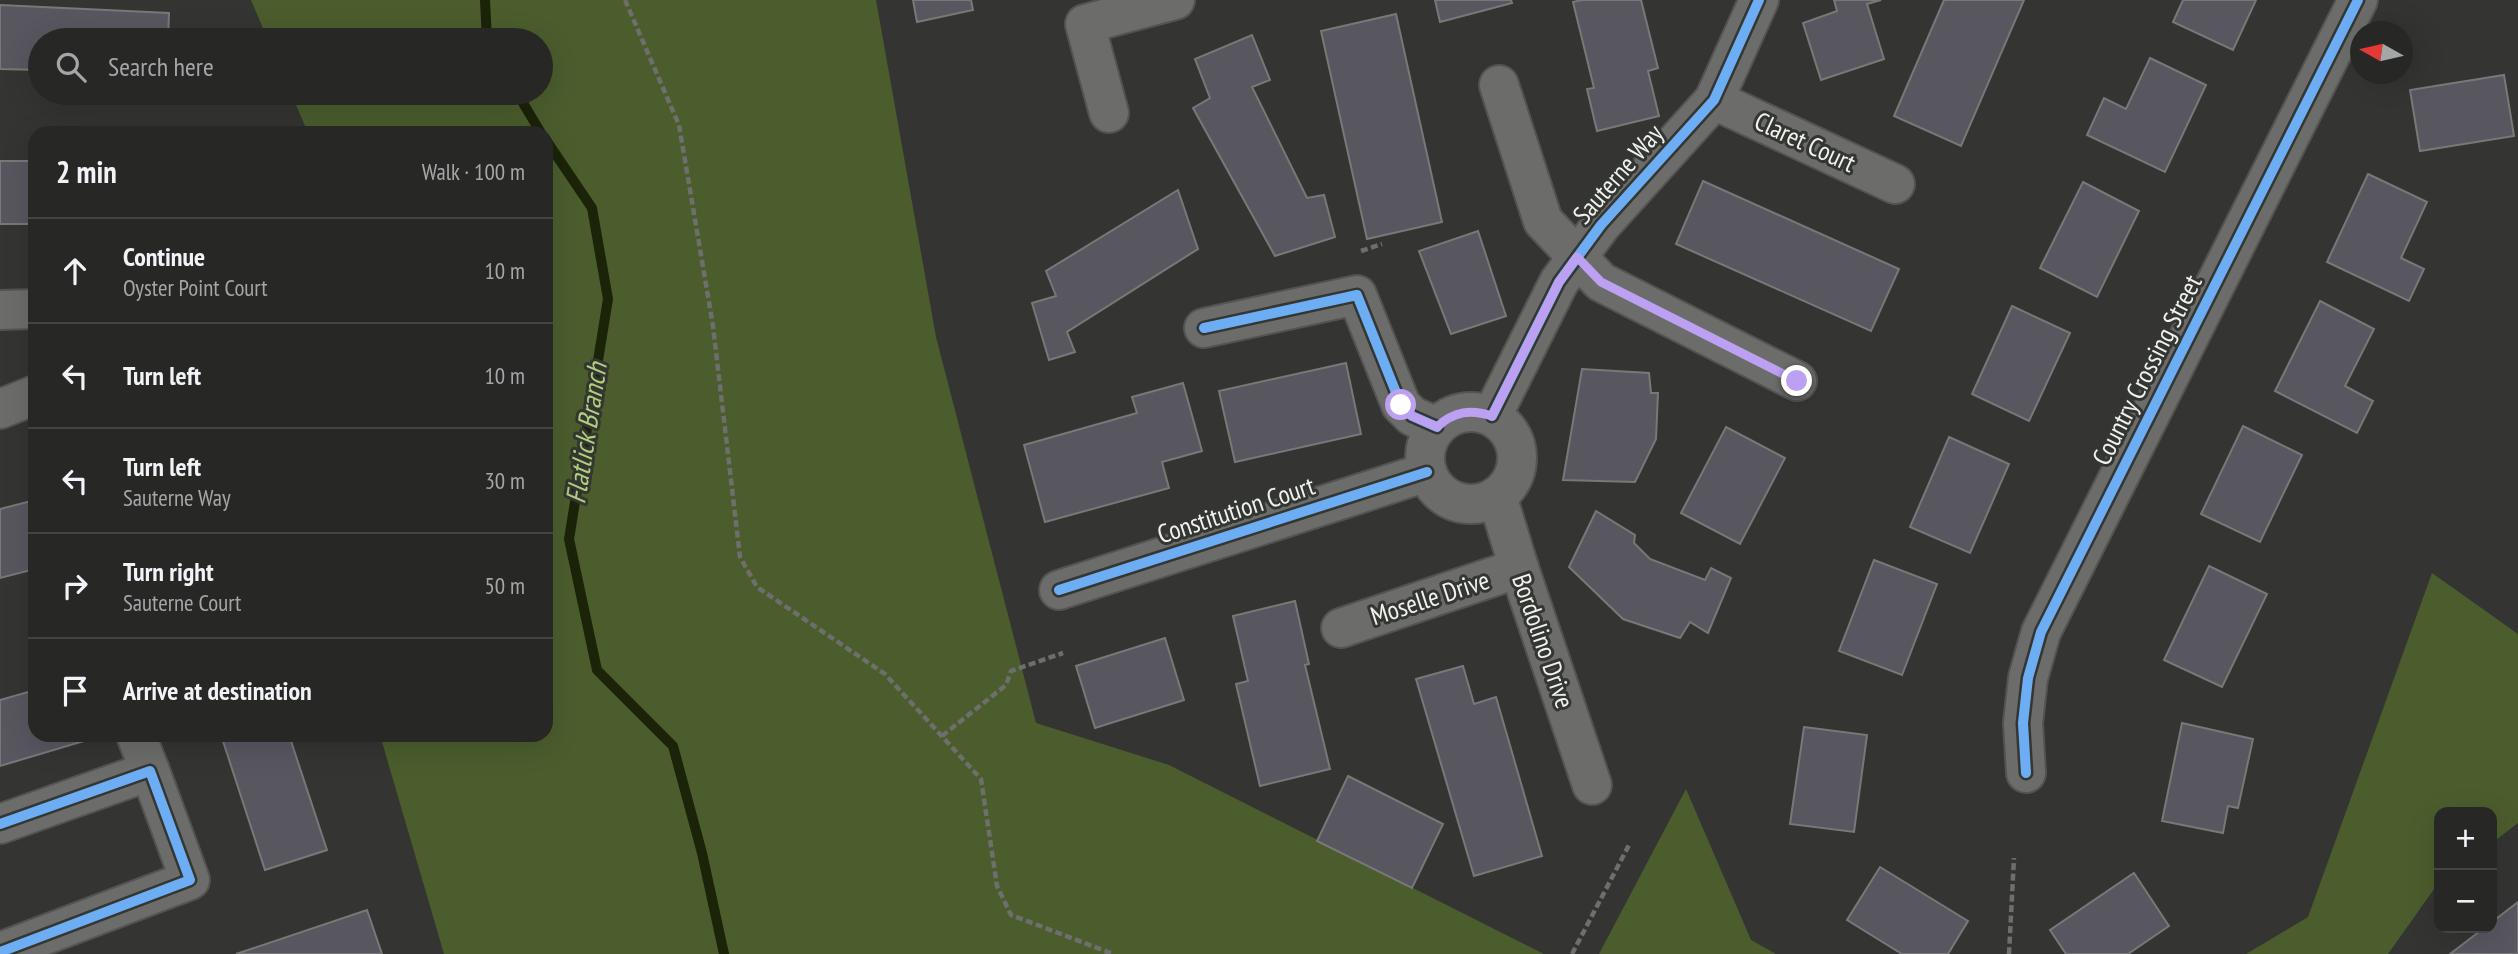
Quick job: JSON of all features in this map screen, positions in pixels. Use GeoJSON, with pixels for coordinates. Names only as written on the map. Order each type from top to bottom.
{"type":"FeatureCollection","features":[{"type":"Feature","properties":{"kind":"street"},"geometry":{"type":"LineString","coordinates":[[1109,113],[1085,24],[1175,0]]}},
{"type":"Feature","properties":{"kind":"street","name":"Sauterne Way"},"geometry":{"type":"LineString","coordinates":[[1492,416],[1559,282],[1601,225],[1714,100],[1759,0]]}},
{"type":"Feature","properties":{"kind":"street","name":"Country Crossing Street"},"geometry":{"type":"LineString","coordinates":[[2026,773],[2023,723],[2027,689],[2040,632],[2358,0]]}},
{"type":"Feature","properties":{"kind":"street"},"geometry":{"type":"LineString","coordinates":[[1499,85],[1543,221],[1601,282],[1797,381]]}},
{"type":"Feature","properties":{"kind":"street","name":"Claret Court"},"geometry":{"type":"LineString","coordinates":[[1714,100],[1895,184]]}},
{"type":"Feature","properties":{"kind":"street"},"geometry":{"type":"LineString","coordinates":[[1204,328],[1357,295],[1401,405],[1412,416],[1437,427]]}},
{"type":"Feature","properties":{"kind":"street"},"geometry":{"type":"LineString","coordinates":[[0,310],[28,309]]}},
{"type":"Feature","properties":{"kind":"street"},"geometry":{"type":"LineString","coordinates":[[0,409],[28,398]]}},
{"type":"Feature","properties":{"kind":"street"},"geometry":{"type":"LineString","coordinates":[[1463,412],[1492,416],[1505,425],[1513,438],[1517,452],[1516,468],[1510,482],[1487,502],[1456,502],[1442,494],[1427,472],[1425,453],[1429,438],[1437,427],[1450,417],[1463,412]]}},
{"type":"Feature","properties":{"kind":"street","name":"Constitution Court"},"geometry":{"type":"LineString","coordinates":[[1059,590],[1427,472]]}},
{"type":"Feature","properties":{"kind":"street","name":"Bordolino Drive"},"geometry":{"type":"LineString","coordinates":[[1497,496],[1592,785]]}},
{"type":"Feature","properties":{"kind":"street","name":"Moselle Drive"},"geometry":{"type":"LineString","coordinates":[[1341,628],[1519,568]]}},
{"type":"Feature","properties":{"kind":"street"},"geometry":{"type":"LineString","coordinates":[[0,952],[190,880],[139,742]]}},
{"type":"Feature","properties":{"kind":"street"},"geometry":{"type":"LineString","coordinates":[[0,824],[150,771]]}},
{"type":"Feature","properties":{"kind":"path"},"geometry":{"type":"LineString","coordinates":[[625,0],[679,125],[713,326],[740,557],[757,587],[885,674],[981,779],[997,886],[1011,915],[1113,954]]}},
{"type":"Feature","properties":{"kind":"path"},"geometry":{"type":"LineString","coordinates":[[1361,251],[1382,244]]}},
{"type":"Feature","properties":{"kind":"path"},"geometry":{"type":"LineString","coordinates":[[942,736],[1006,685],[1011,671],[1063,653]]}},
{"type":"Feature","properties":{"kind":"path"},"geometry":{"type":"LineString","coordinates":[[1572,954],[1629,845]]}},
{"type":"Feature","properties":{"kind":"path"},"geometry":{"type":"LineString","coordinates":[[2009,954],[2014,858]]}},
{"type":"Feature","properties":{"kind":"green space"},"geometry":{"type":"Polygon","coordinates":[[[251,0],[876,0],[936,337],[1036,723],[1169,765],[1544,954],[444,954],[382,742],[553,742],[553,126],[305,126],[296,105],[553,105],[553,28],[263,28],[251,0]]]}},
{"type":"Feature","properties":{"kind":"green space"},"geometry":{"type":"Polygon","coordinates":[[[2432,573],[2518,634],[2518,823],[2497,839],[2497,807],[2434,807],[2434,889],[2388,954],[2246,954],[2308,917],[2432,573]]]}},
{"type":"Feature","properties":{"kind":"green space"},"geometry":{"type":"Polygon","coordinates":[[[1686,789],[1751,940],[1776,954],[1599,954],[1686,789]]]}},
{"type":"Feature","properties":{"kind":"building"},"geometry":{"type":"Polygon","coordinates":[[[913,0],[971,0],[973,10],[917,22],[913,0]]]}},
{"type":"Feature","properties":{"kind":"building"},"geometry":{"type":"Polygon","coordinates":[[[1435,0],[1511,0],[1512,3],[1440,22],[1435,0]]]}},
{"type":"Feature","properties":{"kind":"building"},"geometry":{"type":"Polygon","coordinates":[[[1641,0],[1658,68],[1648,71],[1659,116],[1597,131],[1587,89],[1594,88],[1573,2],[1641,0]]]}},
{"type":"Feature","properties":{"kind":"building"},"geometry":{"type":"Polygon","coordinates":[[[1834,0],[1881,0],[1867,4],[1884,59],[1821,80],[1803,23],[1837,11],[1834,0]]]}},
{"type":"Feature","properties":{"kind":"building"},"geometry":{"type":"Polygon","coordinates":[[[1944,0],[2024,0],[1961,146],[1894,116],[1944,0]]]}},
{"type":"Feature","properties":{"kind":"building"},"geometry":{"type":"Polygon","coordinates":[[[2183,0],[2256,0],[2233,50],[2173,22],[2183,0]]]}},
{"type":"Feature","properties":{"kind":"building"},"geometry":{"type":"Polygon","coordinates":[[[0,5],[169,13],[168,28],[28,28],[28,70],[0,69],[0,5]]]}},
{"type":"Feature","properties":{"kind":"building"},"geometry":{"type":"Polygon","coordinates":[[[1396,14],[1442,222],[1367,239],[1321,31],[1396,14]]]}},
{"type":"Feature","properties":{"kind":"building"},"geometry":{"type":"Polygon","coordinates":[[[1252,35],[1270,80],[1252,87],[1307,198],[1324,195],[1335,237],[1275,256],[1193,108],[1210,98],[1195,59],[1252,35]]]}},
{"type":"Feature","properties":{"kind":"building"},"geometry":{"type":"Polygon","coordinates":[[[2150,58],[2206,85],[2165,172],[2087,135],[2104,98],[2126,109],[2150,58]]]}},
{"type":"Feature","properties":{"kind":"building"},"geometry":{"type":"Polygon","coordinates":[[[2504,75],[2514,136],[2420,151],[2410,90],[2504,75]]]}},
{"type":"Feature","properties":{"kind":"building"},"geometry":{"type":"Polygon","coordinates":[[[0,161],[28,161],[28,224],[0,224],[0,161]]]}},
{"type":"Feature","properties":{"kind":"building"},"geometry":{"type":"Polygon","coordinates":[[[2368,174],[2427,202],[2401,258],[2424,269],[2409,301],[2327,262],[2368,174]]]}},
{"type":"Feature","properties":{"kind":"building"},"geometry":{"type":"Polygon","coordinates":[[[1703,181],[1899,269],[1871,331],[1676,244],[1703,181]]]}},
{"type":"Feature","properties":{"kind":"building"},"geometry":{"type":"Polygon","coordinates":[[[2083,182],[2139,211],[2097,297],[2040,268],[2083,182]]]}},
{"type":"Feature","properties":{"kind":"building"},"geometry":{"type":"Polygon","coordinates":[[[1178,190],[1198,249],[1067,332],[1075,352],[1049,360],[1032,303],[1056,296],[1046,271],[1178,190]]]}},
{"type":"Feature","properties":{"kind":"building"},"geometry":{"type":"Polygon","coordinates":[[[1478,231],[1506,316],[1451,334],[1419,251],[1478,231]]]}},
{"type":"Feature","properties":{"kind":"building"},"geometry":{"type":"Polygon","coordinates":[[[2320,301],[2374,329],[2345,386],[2373,401],[2357,433],[2275,391],[2320,301]]]}},
{"type":"Feature","properties":{"kind":"building"},"geometry":{"type":"Polygon","coordinates":[[[2012,306],[2070,333],[2029,421],[1972,394],[2012,306]]]}},
{"type":"Feature","properties":{"kind":"building"},"geometry":{"type":"Polygon","coordinates":[[[1346,363],[1361,434],[1235,462],[1219,391],[1346,363]]]}},
{"type":"Feature","properties":{"kind":"building"},"geometry":{"type":"Polygon","coordinates":[[[1582,369],[1649,373],[1651,393],[1658,393],[1656,439],[1635,482],[1563,480],[1582,369]]]}},
{"type":"Feature","properties":{"kind":"building"},"geometry":{"type":"Polygon","coordinates":[[[1183,383],[1202,451],[1162,462],[1169,488],[1045,522],[1024,445],[1137,413],[1132,397],[1183,383]]]}},
{"type":"Feature","properties":{"kind":"building"},"geometry":{"type":"Polygon","coordinates":[[[2243,426],[2302,455],[2260,542],[2201,514],[2243,426]]]}},
{"type":"Feature","properties":{"kind":"building"},"geometry":{"type":"Polygon","coordinates":[[[1726,427],[1785,458],[1740,544],[1681,513],[1726,427]]]}},
{"type":"Feature","properties":{"kind":"building"},"geometry":{"type":"Polygon","coordinates":[[[1949,437],[2009,464],[1970,553],[1910,527],[1949,437]]]}},
{"type":"Feature","properties":{"kind":"building"},"geometry":{"type":"Polygon","coordinates":[[[28,502],[28,571],[0,578],[0,509],[28,502]]]}},
{"type":"Feature","properties":{"kind":"building"},"geometry":{"type":"Polygon","coordinates":[[[1596,511],[1635,535],[1634,543],[1650,559],[1705,580],[1711,568],[1731,578],[1708,633],[1690,622],[1680,638],[1623,619],[1569,567],[1596,511]]]}},
{"type":"Feature","properties":{"kind":"building"},"geometry":{"type":"Polygon","coordinates":[[[1874,560],[1937,584],[1902,675],[1839,651],[1874,560]]]}},
{"type":"Feature","properties":{"kind":"building"},"geometry":{"type":"Polygon","coordinates":[[[2209,566],[2267,594],[2222,687],[2164,660],[2209,566]]]}},
{"type":"Feature","properties":{"kind":"building"},"geometry":{"type":"Polygon","coordinates":[[[1295,601],[1309,664],[1305,665],[1330,769],[1260,786],[1236,684],[1248,681],[1233,616],[1295,601]]]}},
{"type":"Feature","properties":{"kind":"building"},"geometry":{"type":"Polygon","coordinates":[[[1165,638],[1184,700],[1095,728],[1076,666],[1165,638]]]}},
{"type":"Feature","properties":{"kind":"building"},"geometry":{"type":"Polygon","coordinates":[[[1463,666],[1474,704],[1496,697],[1542,856],[1474,876],[1416,679],[1463,666]]]}},
{"type":"Feature","properties":{"kind":"building"},"geometry":{"type":"Polygon","coordinates":[[[28,692],[28,742],[80,742],[0,766],[0,700],[28,692]]]}},
{"type":"Feature","properties":{"kind":"building"},"geometry":{"type":"Polygon","coordinates":[[[2182,723],[2253,739],[2238,808],[2228,806],[2223,833],[2162,821],[2182,723]]]}},
{"type":"Feature","properties":{"kind":"building"},"geometry":{"type":"Polygon","coordinates":[[[1804,727],[1867,735],[1854,832],[1790,824],[1804,727]]]}},
{"type":"Feature","properties":{"kind":"building"},"geometry":{"type":"Polygon","coordinates":[[[223,742],[291,742],[327,850],[265,870],[223,742]]]}},
{"type":"Feature","properties":{"kind":"building"},"geometry":{"type":"Polygon","coordinates":[[[1348,776],[1443,824],[1412,888],[1317,841],[1348,776]]]}},
{"type":"Feature","properties":{"kind":"building"},"geometry":{"type":"Polygon","coordinates":[[[1880,867],[1968,921],[1948,954],[1902,954],[1847,920],[1880,867]]]}},
{"type":"Feature","properties":{"kind":"building"},"geometry":{"type":"Polygon","coordinates":[[[2134,873],[2169,926],[2128,954],[2066,954],[2050,930],[2134,873]]]}},
{"type":"Feature","properties":{"kind":"building"},"geometry":{"type":"Polygon","coordinates":[[[2518,902],[2518,954],[2450,954],[2477,933],[2497,933],[2497,918],[2518,902]]]}},
{"type":"Feature","properties":{"kind":"building"},"geometry":{"type":"Polygon","coordinates":[[[367,910],[382,954],[236,954],[367,910]]]}},
{"type":"Feature","properties":{"kind":"waterway","name":"Flatlick Branch"},"geometry":{"type":"LineString","coordinates":[[485,0],[486,28]]}},
{"type":"Feature","properties":{"kind":"waterway","name":"Flatlick Branch"},"geometry":{"type":"LineString","coordinates":[[524,105],[537,126]]}},
{"type":"Feature","properties":{"kind":"waterway","name":"Flatlick Branch"},"geometry":{"type":"LineString","coordinates":[[553,150],[592,208],[608,299],[569,539],[597,670],[673,746],[702,853],[724,954]]}},
{"type":"Feature","properties":{"kind":"cycle path"},"geometry":{"type":"LineString","coordinates":[[1492,416],[1559,282],[1601,225],[1714,100],[1759,0]]}},
{"type":"Feature","properties":{"kind":"cycle path"},"geometry":{"type":"LineString","coordinates":[[2026,773],[2023,723],[2028,678],[2041,632],[2358,0]]}},
{"type":"Feature","properties":{"kind":"cycle path"},"geometry":{"type":"LineString","coordinates":[[1204,328],[1357,295],[1401,405],[1412,416],[1437,427]]}},
{"type":"Feature","properties":{"kind":"cycle path"},"geometry":{"type":"LineString","coordinates":[[1059,590],[1427,472]]}},
{"type":"Feature","properties":{"kind":"cycle path"},"geometry":{"type":"LineString","coordinates":[[0,824],[150,771],[190,880],[0,952]]}},
{"type":"Feature","properties":{"kind":"route"},"geometry":{"type":"LineString","coordinates":[[1401,405],[1412,416],[1437,427],[1450,417],[1463,412],[1492,416],[1559,282],[1577,257],[1601,282],[1797,381]]}}]}
